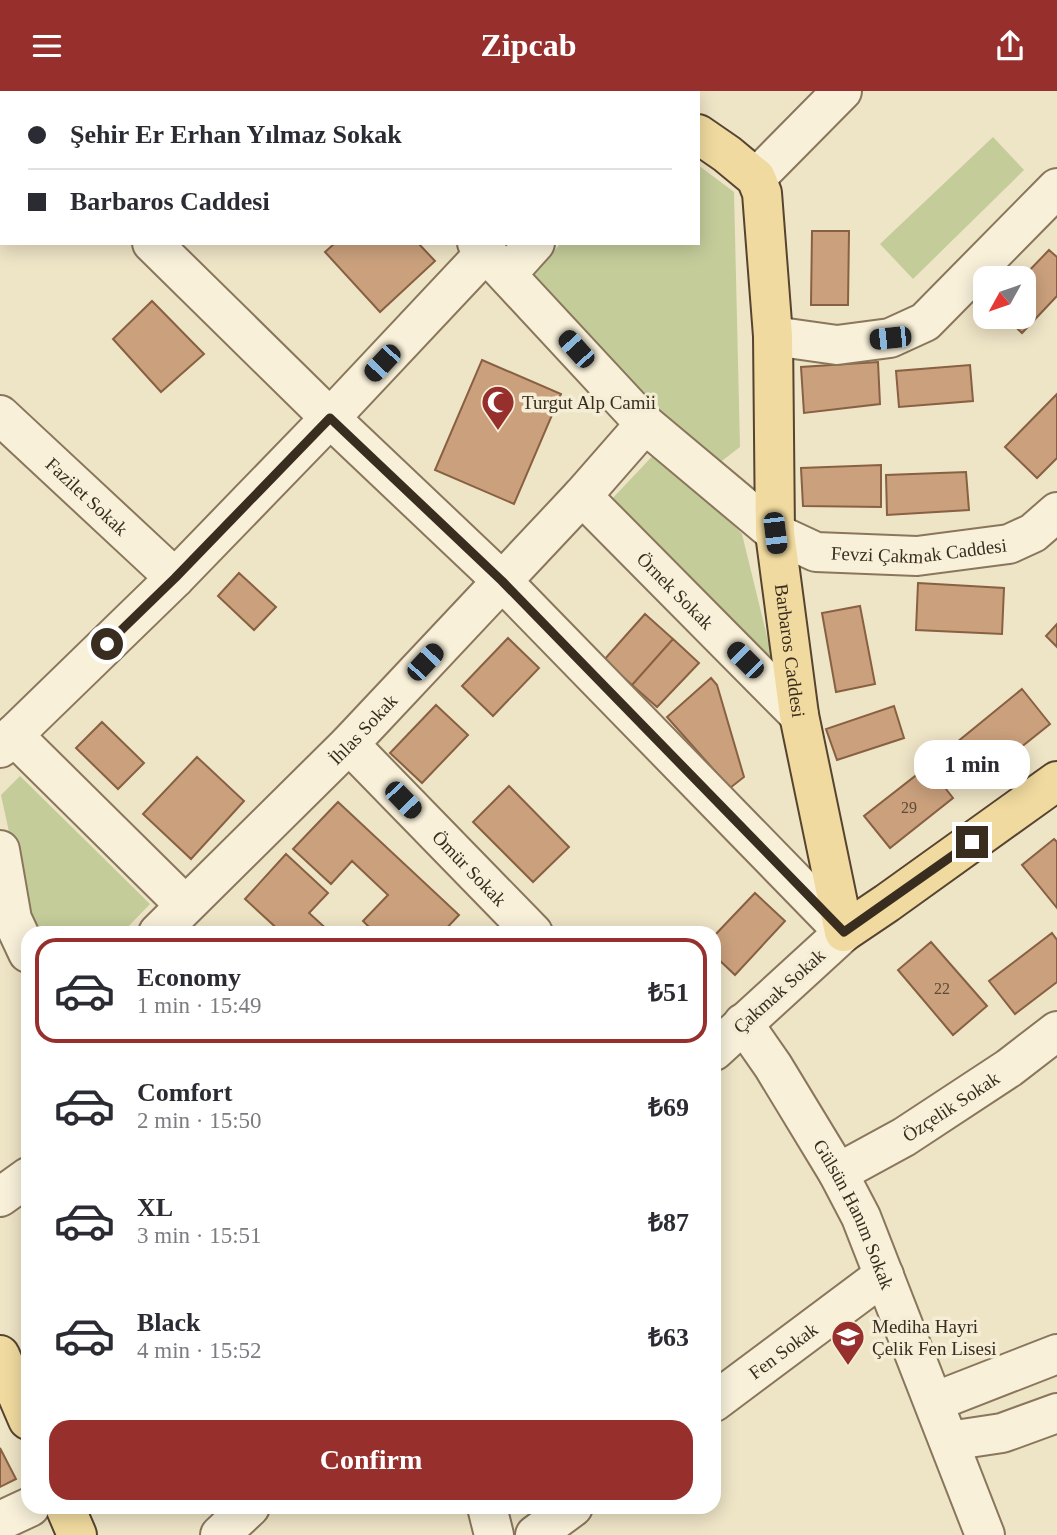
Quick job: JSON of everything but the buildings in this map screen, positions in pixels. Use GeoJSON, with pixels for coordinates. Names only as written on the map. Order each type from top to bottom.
{"type":"FeatureCollection","features":[{"type":"Feature","properties":{"kind":"main road"},"geometry":{"type":"LineString","coordinates":[[700,136],[756,178]]}},
{"type":"Feature","properties":{"kind":"main road","name":"Barbaros Caddesi"},"geometry":{"type":"LineString","coordinates":[[756,178],[762,193],[773,336],[775,533],[799,715],[844,932]]}},
{"type":"Feature","properties":{"kind":"main road"},"geometry":{"type":"LineString","coordinates":[[844,932],[1057,781]]}},
{"type":"Feature","properties":{"kind":"main road"},"geometry":{"type":"LineString","coordinates":[[0,1355],[21,1404]]}},
{"type":"Feature","properties":{"kind":"main road"},"geometry":{"type":"LineString","coordinates":[[68,1514],[77,1535]]}},
{"type":"Feature","properties":{"kind":"street"},"geometry":{"type":"LineString","coordinates":[[756,178],[842,91]]}},
{"type":"Feature","properties":{"kind":"street"},"geometry":{"type":"LineString","coordinates":[[773,336],[837,345],[890,338],[925,322],[1057,188]]}},
{"type":"Feature","properties":{"kind":"street"},"geometry":{"type":"LineString","coordinates":[[154,245],[330,418],[502,581],[844,932]]}},
{"type":"Feature","properties":{"kind":"street"},"geometry":{"type":"LineString","coordinates":[[185,905],[7,742],[175,578],[490,257],[529,245]]}},
{"type":"Feature","properties":{"kind":"street","name":"Fevzi Çakmak Caddesi"},"geometry":{"type":"LineString","coordinates":[[490,257],[645,424],[775,533],[816,552],[917,556],[1009,544],[1049,534]]}},
{"type":"Feature","properties":{"kind":"street","name":"Fazilet Sokak"},"geometry":{"type":"LineString","coordinates":[[0,415],[175,578]]}},
{"type":"Feature","properties":{"kind":"street","name":"İhlas Sokak"},"geometry":{"type":"LineString","coordinates":[[165,926],[349,744],[582,496],[645,424]]}},
{"type":"Feature","properties":{"kind":"street","name":"Örnek Sokak"},"geometry":{"type":"LineString","coordinates":[[582,496],[799,715]]}},
{"type":"Feature","properties":{"kind":"street","name":"Ömür Sokak"},"geometry":{"type":"LineString","coordinates":[[349,744],[512,926]]}},
{"type":"Feature","properties":{"kind":"street"},"geometry":{"type":"LineString","coordinates":[[0,850],[6,923],[21,943]]}},
{"type":"Feature","properties":{"kind":"street","name":"Çakmak Sokak"},"geometry":{"type":"LineString","coordinates":[[721,1044],[844,932]]}},
{"type":"Feature","properties":{"kind":"street","name":"Gülsün Hanım Sokak"},"geometry":{"type":"LineString","coordinates":[[743,1023],[774,1066],[861,1217],[985,1535]]}},
{"type":"Feature","properties":{"kind":"street","name":"Özçelik Sokak"},"geometry":{"type":"LineString","coordinates":[[838,1173],[904,1137],[1009,1068],[1057,1031]]}},
{"type":"Feature","properties":{"kind":"street"},"geometry":{"type":"LineString","coordinates":[[0,1197],[21,1182]]}},
{"type":"Feature","properties":{"kind":"street","name":"Fen Sokak"},"geometry":{"type":"LineString","coordinates":[[721,1397],[884,1275]]}},
{"type":"Feature","properties":{"kind":"street"},"geometry":{"type":"LineString","coordinates":[[934,1402],[1057,1354]]}},
{"type":"Feature","properties":{"kind":"street"},"geometry":{"type":"LineString","coordinates":[[949,1441],[1002,1433],[1055,1420]]}},
{"type":"Feature","properties":{"kind":"street"},"geometry":{"type":"LineString","coordinates":[[0,1521],[21,1511]]}},
{"type":"Feature","properties":{"kind":"street"},"geometry":{"type":"LineString","coordinates":[[220,1535],[242,1514]]}},
{"type":"Feature","properties":{"kind":"street"},"geometry":{"type":"LineString","coordinates":[[488,1514],[494,1535]]}},
{"type":"Feature","properties":{"kind":"street"},"geometry":{"type":"LineString","coordinates":[[535,1535],[564,1514]]}},
{"type":"Feature","properties":{"kind":"green space"},"geometry":{"type":"Polygon","coordinates":[[[993,137],[1024,170],[913,279],[880,244],[993,137]]]}},
{"type":"Feature","properties":{"kind":"green space"},"geometry":{"type":"Polygon","coordinates":[[[700,166],[734,192],[740,447],[714,467],[528,282],[559,245],[700,245],[700,166]]]}},
{"type":"Feature","properties":{"kind":"green space"},"geometry":{"type":"Polygon","coordinates":[[[661,447],[742,534],[771,653],[766,658],[610,501],[661,447]]]}},
{"type":"Feature","properties":{"kind":"green space"},"geometry":{"type":"Polygon","coordinates":[[[20,776],[150,904],[129,926],[29,926],[1,795],[20,776]]]}},
{"type":"Feature","properties":{"kind":"place","name":"Turgut Alp Camii"},"geometry":{"type":"Point","coordinates":[498,432]}},
{"type":"Feature","properties":{"kind":"place","name":"Mediha Hayri Çelik Fen Lisesi"},"geometry":{"type":"Point","coordinates":[848,1367]}},
{"type":"Feature","properties":{"kind":"route"},"geometry":{"type":"LineString","coordinates":[[107,644],[330,418],[502,581],[844,932],[972,842]]}}]}
